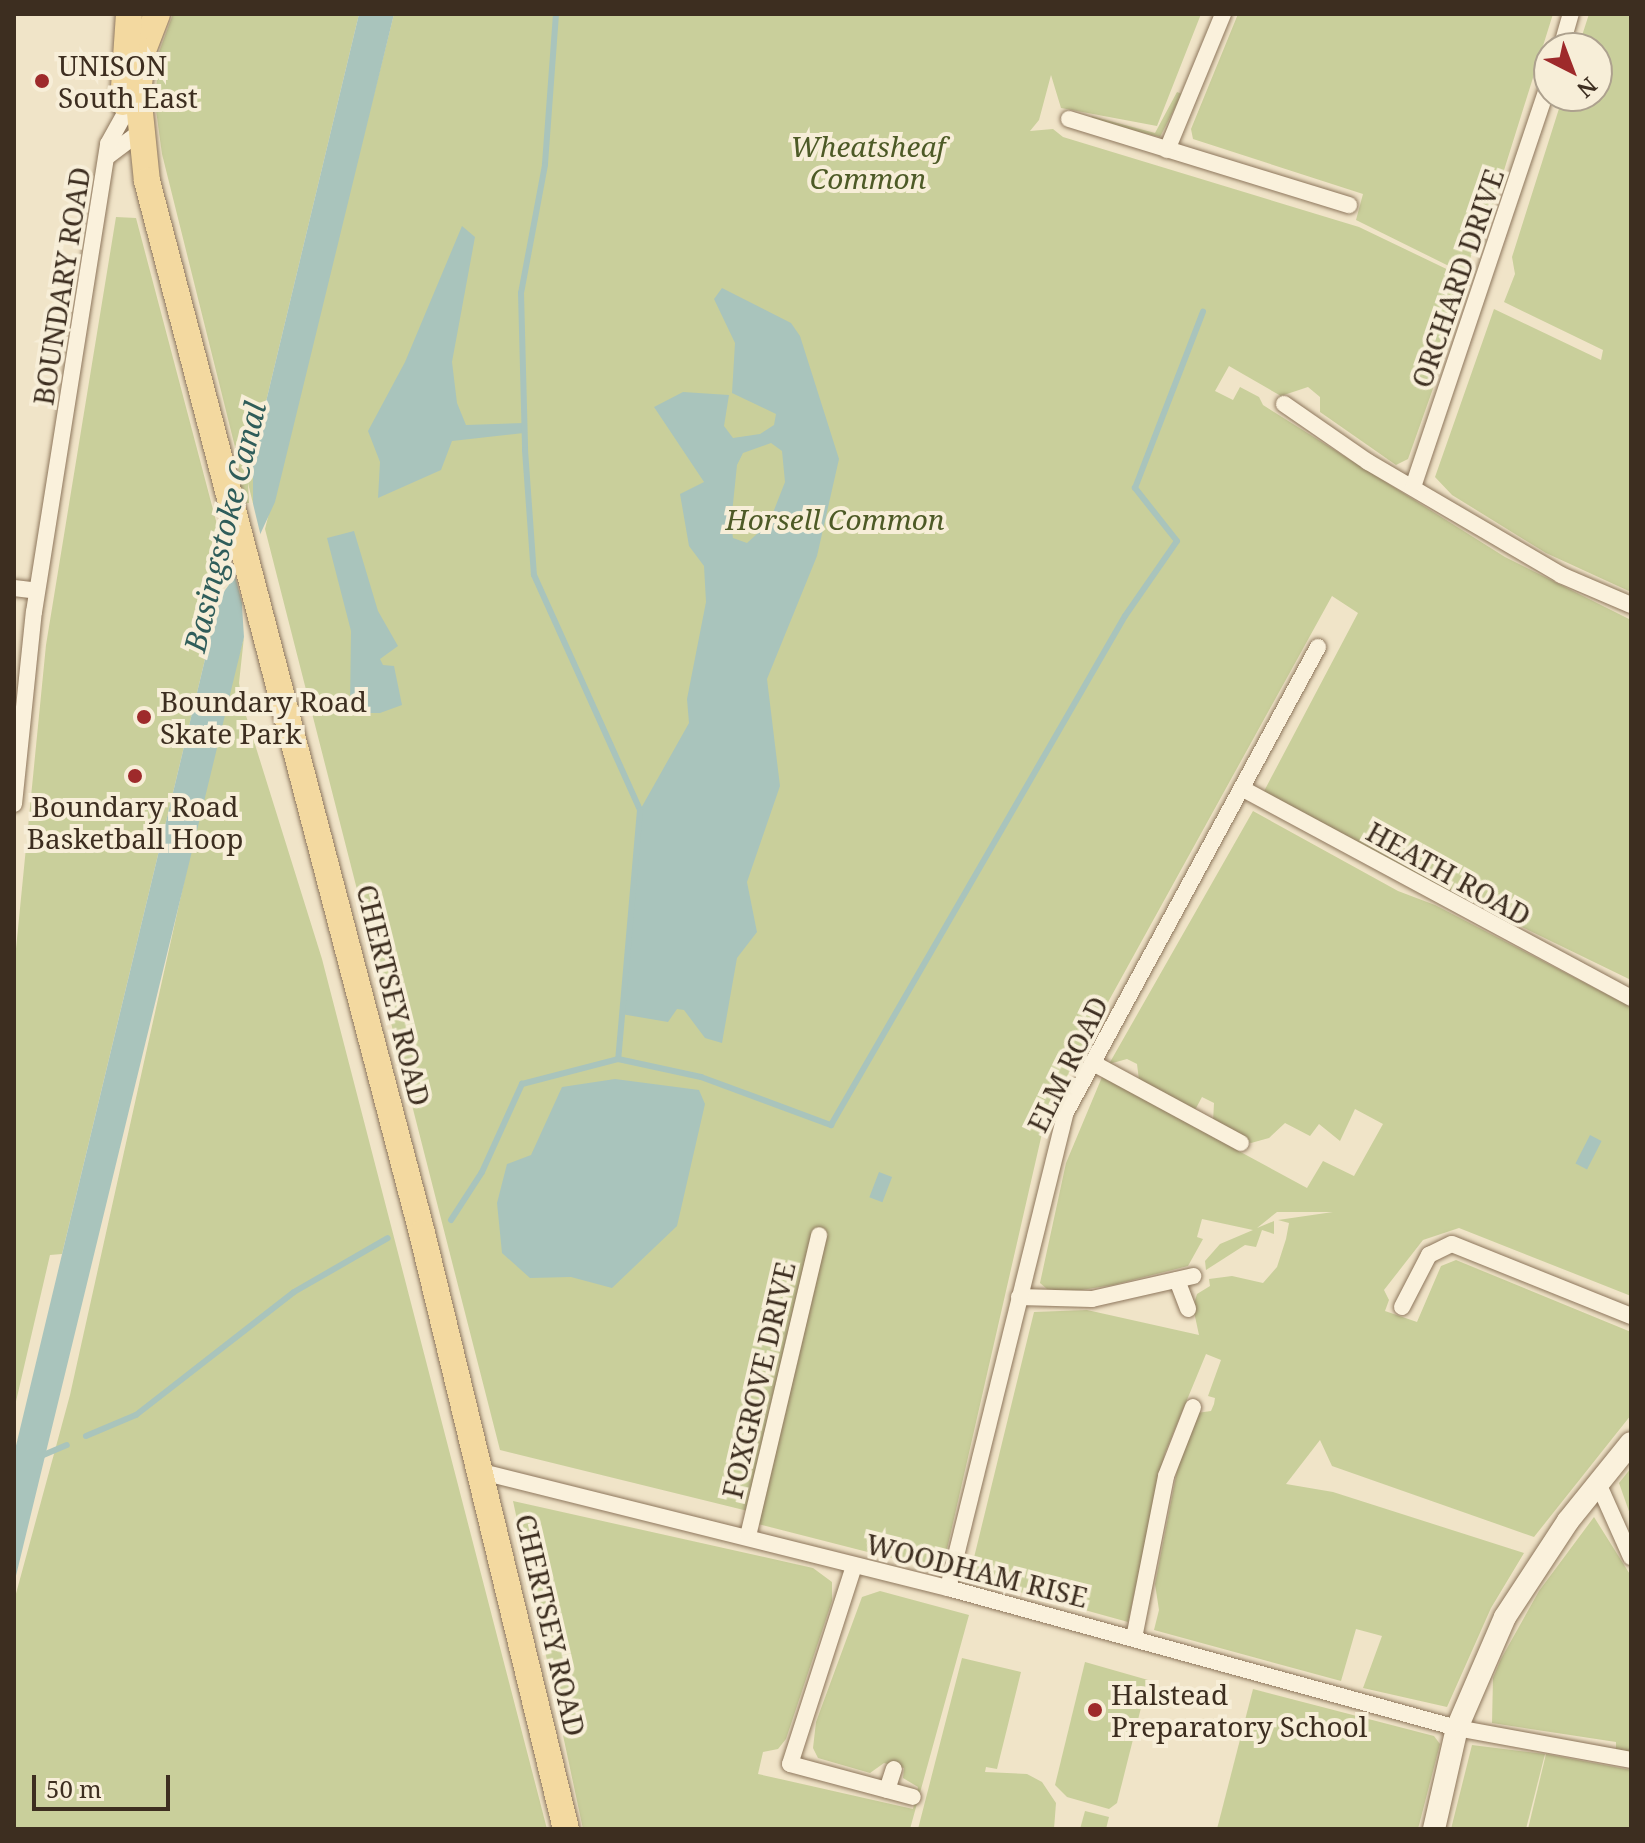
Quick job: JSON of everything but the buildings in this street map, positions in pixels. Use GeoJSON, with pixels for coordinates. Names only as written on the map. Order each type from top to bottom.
{"type":"FeatureCollection","features":[{"type":"Feature","properties":{"kind":"main road","name":"CHERTSEY ROAD"},"geometry":{"type":"LineString","coordinates":[[129,14],[130,129],[147,181],[238,530],[256,587],[482,1472],[566,1829]]}},
{"type":"Feature","properties":{"kind":"main road","name":"CHERTSEY ROAD"},"geometry":{"type":"LineString","coordinates":[[130,129],[143,51],[157,14]]}},
{"type":"Feature","properties":{"kind":"street"},"geometry":{"type":"LineString","coordinates":[[1167,150],[1223,14]]}},
{"type":"Feature","properties":{"kind":"street","name":"ORCHARD DRIVE"},"geometry":{"type":"LineString","coordinates":[[1413,487],[1540,112]]}},
{"type":"Feature","properties":{"kind":"street"},"geometry":{"type":"LineString","coordinates":[[1069,119],[1349,205]]}},
{"type":"Feature","properties":{"kind":"street","name":"BOUNDARY ROAD"},"geometry":{"type":"LineString","coordinates":[[108,156],[130,129]]}},
{"type":"Feature","properties":{"kind":"street","name":"BOUNDARY ROAD"},"geometry":{"type":"LineString","coordinates":[[14,804],[37,591],[112,130],[130,129]]}},
{"type":"Feature","properties":{"kind":"street"},"geometry":{"type":"LineString","coordinates":[[1284,404],[1302,410],[1413,487],[1561,575],[1631,605]]}},
{"type":"Feature","properties":{"kind":"street"},"geometry":{"type":"LineString","coordinates":[[14,588],[37,591]]}},
{"type":"Feature","properties":{"kind":"street","name":"ELM ROAD"},"geometry":{"type":"LineString","coordinates":[[948,1588],[1055,1143],[1093,1063],[1245,790],[1318,647]]}},
{"type":"Feature","properties":{"kind":"street","name":"HEATH ROAD"},"geometry":{"type":"LineString","coordinates":[[1245,790],[1631,998]]}},
{"type":"Feature","properties":{"kind":"street"},"geometry":{"type":"LineString","coordinates":[[1093,1063],[1241,1143]]}},
{"type":"Feature","properties":{"kind":"street","name":"FOXGROVE DRIVE"},"geometry":{"type":"LineString","coordinates":[[748,1536],[819,1235]]}},
{"type":"Feature","properties":{"kind":"street"},"geometry":{"type":"LineString","coordinates":[[1402,1307],[1429,1255],[1452,1244],[1631,1316]]}},
{"type":"Feature","properties":{"kind":"street"},"geometry":{"type":"LineString","coordinates":[[1019,1297],[1092,1299],[1185,1278],[1188,1309]]}},
{"type":"Feature","properties":{"kind":"street"},"geometry":{"type":"LineString","coordinates":[[1134,1638],[1166,1476],[1193,1407]]}},
{"type":"Feature","properties":{"kind":"street"},"geometry":{"type":"LineString","coordinates":[[1434,1829],[1457,1728],[1505,1617],[1598,1483],[1631,1443]]}},
{"type":"Feature","properties":{"kind":"street","name":"WOODHAM RISE"},"geometry":{"type":"LineString","coordinates":[[482,1472],[948,1588],[1457,1728],[1631,1760]]}},
{"type":"Feature","properties":{"kind":"street"},"geometry":{"type":"LineString","coordinates":[[1598,1483],[1631,1557]]}},
{"type":"Feature","properties":{"kind":"street"},"geometry":{"type":"LineString","coordinates":[[854,1566],[783,1763],[913,1797]]}},
{"type":"Feature","properties":{"kind":"street"},"geometry":{"type":"LineString","coordinates":[[887,1790],[894,1769]]}},
{"type":"Feature","properties":{"kind":"green space"},"geometry":{"type":"Polygon","coordinates":[[[173,14],[359,14],[253,456],[254,503],[242,503],[237,455],[162,154],[155,103],[159,52],[173,14]]]}},
{"type":"Feature","properties":{"kind":"green space","name":"Horsell Common"},"geometry":{"type":"Polygon","coordinates":[[[394,14],[1201,14],[1157,126],[1061,108],[1051,75],[1039,120],[1030,131],[1053,129],[1063,137],[1359,227],[1459,275],[1468,290],[1408,459],[1396,465],[1320,412],[1320,397],[1308,387],[1281,396],[1229,366],[1215,391],[1233,400],[1240,387],[1259,397],[1263,405],[1505,557],[1631,620],[1631,980],[1343,840],[1262,795],[1358,613],[1332,596],[1059,1091],[1043,1129],[942,1571],[758,1524],[756,1513],[500,1450],[265,529],[394,14]]]}},
{"type":"Feature","properties":{"kind":"green space"},"geometry":{"type":"Polygon","coordinates":[[[1238,14],[1553,14],[1547,32],[1533,32],[1533,78],[1479,250],[1472,253],[1465,274],[1356,220],[1363,194],[1193,139],[1191,129],[1238,14]]]}},
{"type":"Feature","properties":{"kind":"green space"},"geometry":{"type":"Polygon","coordinates":[[[1589,14],[1631,14],[1631,592],[1546,553],[1452,495],[1435,477],[1494,309],[1601,360],[1603,350],[1504,302],[1515,274],[1512,257],[1558,112],[1613,112],[1613,32],[1583,32],[1589,14]]]}},
{"type":"Feature","properties":{"kind":"green space"},"geometry":{"type":"Polygon","coordinates":[[[1177,92],[1182,94],[1160,137],[1096,122],[1091,116],[1155,133],[1177,92]]]}},
{"type":"Feature","properties":{"kind":"green space"},"geometry":{"type":"Polygon","coordinates":[[[116,217],[136,218],[229,570],[214,587],[220,597],[62,1254],[50,1255],[14,1410],[14,969],[46,645],[116,217]]]}},
{"type":"Feature","properties":{"kind":"green space"},"geometry":{"type":"Polygon","coordinates":[[[244,637],[239,683],[243,706],[322,959],[547,1829],[14,1829],[14,1601],[70,1395],[218,729],[244,637]]]}},
{"type":"Feature","properties":{"kind":"green space"},"geometry":{"type":"Polygon","coordinates":[[[1253,811],[1398,891],[1435,905],[1631,1007],[1631,1296],[1459,1228],[1423,1240],[1384,1290],[1389,1300],[1385,1311],[1417,1322],[1441,1266],[1456,1260],[1631,1332],[1631,1415],[1534,1537],[1332,1466],[1320,1440],[1286,1484],[1333,1492],[1524,1553],[1491,1608],[1447,1707],[1363,1688],[1382,1636],[1356,1629],[1341,1681],[1154,1630],[1159,1610],[1155,1584],[1178,1466],[1197,1413],[1211,1411],[1214,1404],[1215,1398],[1208,1396],[1221,1360],[1206,1354],[1165,1453],[1128,1622],[969,1578],[1034,1312],[1087,1310],[1199,1335],[1193,1307],[1197,1294],[1210,1286],[1209,1279],[1232,1276],[1263,1283],[1277,1267],[1286,1239],[1289,1223],[1278,1220],[1333,1212],[1277,1212],[1257,1228],[1274,1221],[1274,1234],[1262,1230],[1256,1247],[1245,1245],[1206,1270],[1205,1261],[1220,1244],[1253,1230],[1202,1219],[1197,1237],[1203,1239],[1188,1266],[1113,1285],[1069,1292],[1047,1289],[1040,1283],[1066,1163],[1102,1077],[1307,1188],[1323,1161],[1354,1176],[1383,1124],[1355,1109],[1340,1141],[1319,1124],[1310,1136],[1285,1123],[1269,1138],[1251,1143],[1213,1122],[1214,1103],[1202,1097],[1195,1110],[1139,1080],[1137,1064],[1127,1059],[1109,1064],[1253,811]]]}},
{"type":"Feature","properties":{"kind":"green space"},"geometry":{"type":"Polygon","coordinates":[[[1631,1468],[1631,1517],[1619,1483],[1631,1468]]]}},
{"type":"Feature","properties":{"kind":"green space"},"geometry":{"type":"Polygon","coordinates":[[[513,1501],[813,1568],[832,1582],[832,1601],[786,1739],[778,1749],[763,1752],[758,1774],[913,1809],[918,1787],[903,1778],[904,1768],[884,1763],[870,1773],[818,1758],[813,1748],[816,1722],[862,1597],[880,1591],[969,1615],[910,1829],[583,1829],[513,1501]]]}},
{"type":"Feature","properties":{"kind":"green space"},"geometry":{"type":"Polygon","coordinates":[[[1594,1517],[1631,1576],[1631,1752],[1616,1749],[1616,1742],[1492,1723],[1493,1678],[1501,1659],[1539,1591],[1594,1517]]]}},
{"type":"Feature","properties":{"kind":"green space"},"geometry":{"type":"Polygon","coordinates":[[[962,1658],[1021,1672],[997,1769],[986,1767],[985,1772],[1027,1774],[1042,1782],[1056,1803],[1054,1829],[918,1829],[962,1658]]]}},
{"type":"Feature","properties":{"kind":"green space"},"geometry":{"type":"Polygon","coordinates":[[[1085,1662],[1148,1680],[1117,1803],[1109,1809],[1067,1797],[1055,1785],[1085,1662]]]}},
{"type":"Feature","properties":{"kind":"green space"},"geometry":{"type":"Polygon","coordinates":[[[1253,1689],[1434,1736],[1440,1744],[1418,1829],[1217,1829],[1253,1689]]]}},
{"type":"Feature","properties":{"kind":"green space"},"geometry":{"type":"Polygon","coordinates":[[[1472,1745],[1545,1754],[1526,1829],[1451,1829],[1472,1745]]]}},
{"type":"Feature","properties":{"kind":"green space"},"geometry":{"type":"Polygon","coordinates":[[[1546,1754],[1631,1770],[1631,1829],[1528,1829],[1546,1754]]]}},
{"type":"Feature","properties":{"kind":"green space"},"geometry":{"type":"Polygon","coordinates":[[[1085,1811],[1109,1817],[1106,1829],[1080,1829],[1085,1811]]]}},
{"type":"Feature","properties":{"kind":"water","name":"Basingstoke Canal"},"geometry":{"type":"Polygon","coordinates":[[[359,14],[394,14],[275,502],[258,539],[242,606],[244,637],[14,1584],[14,1454],[220,597],[234,578],[253,503],[253,456],[359,14]]]}},
{"type":"Feature","properties":{"kind":"water"},"geometry":{"type":"Polygon","coordinates":[[[462,226],[475,237],[452,362],[457,403],[466,425],[524,423],[524,433],[452,441],[441,470],[378,498],[380,462],[368,431],[405,362],[462,226]]]}},
{"type":"Feature","properties":{"kind":"water"},"geometry":{"type":"Polygon","coordinates":[[[722,288],[791,323],[800,336],[839,459],[817,556],[767,679],[780,786],[747,882],[757,932],[737,958],[722,1043],[705,1038],[684,1010],[677,1009],[668,1022],[621,1014],[640,810],[689,723],[687,699],[706,602],[704,566],[689,546],[680,494],[704,482],[654,407],[683,392],[729,395],[724,426],[733,438],[760,434],[774,425],[776,414],[732,393],[735,343],[714,299],[722,288]],[[771,443],[743,453],[737,465],[731,523],[733,538],[747,543],[769,523],[785,482],[782,451],[771,443]]]}},
{"type":"Feature","properties":{"kind":"water"},"geometry":{"type":"Polygon","coordinates":[[[354,531],[378,611],[398,646],[380,659],[383,665],[394,666],[402,705],[380,713],[354,713],[350,706],[351,631],[327,538],[354,531]]]}},
{"type":"Feature","properties":{"kind":"water"},"geometry":{"type":"Polygon","coordinates":[[[615,1079],[699,1090],[705,1104],[677,1226],[612,1288],[571,1277],[530,1278],[502,1253],[497,1203],[507,1164],[531,1155],[562,1087],[615,1079]]]}},
{"type":"Feature","properties":{"kind":"water"},"geometry":{"type":"Polygon","coordinates":[[[1590,1135],[1602,1141],[1587,1169],[1575,1164],[1590,1135]]]}},
{"type":"Feature","properties":{"kind":"water"},"geometry":{"type":"Polygon","coordinates":[[[879,1172],[892,1177],[882,1202],[869,1197],[879,1172]]]}},
{"type":"Feature","properties":{"kind":"pier"},"geometry":{"type":"Polygon","coordinates":[[[248,483],[262,541],[246,606],[247,622],[233,568],[249,503],[248,483]]]}},
{"type":"Feature","properties":{"kind":"waterway"},"geometry":{"type":"LineString","coordinates":[[556,14],[545,165],[521,293],[525,450],[534,575],[640,810],[618,1059]]}},
{"type":"Feature","properties":{"kind":"waterway"},"geometry":{"type":"LineString","coordinates":[[451,1220],[482,1172],[522,1084],[618,1059],[701,1077],[831,1125],[1125,616],[1177,541],[1135,488],[1203,312]]}},
{"type":"Feature","properties":{"kind":"waterway"},"geometry":{"type":"LineString","coordinates":[[86,1436],[136,1415],[294,1292],[388,1238]]}},
{"type":"Feature","properties":{"kind":"waterway"},"geometry":{"type":"LineString","coordinates":[[41,1456],[67,1445]]}},
{"type":"Feature","properties":{"kind":"place","name":"UNISON South East"},"geometry":{"type":"Point","coordinates":[42,81]}},
{"type":"Feature","properties":{"kind":"place","name":"Boundary Road Skate Park"},"geometry":{"type":"Point","coordinates":[144,717]}},
{"type":"Feature","properties":{"kind":"place","name":"Boundary Road Basketball Hoop"},"geometry":{"type":"Point","coordinates":[135,776]}},
{"type":"Feature","properties":{"kind":"place","name":"Halstead Preparatory School"},"geometry":{"type":"Point","coordinates":[1095,1710]}},
{"type":"Feature","properties":{"kind":"park label","name":"Wheatsheaf Common"},"geometry":{"type":"Point","coordinates":[868,162]}}]}
